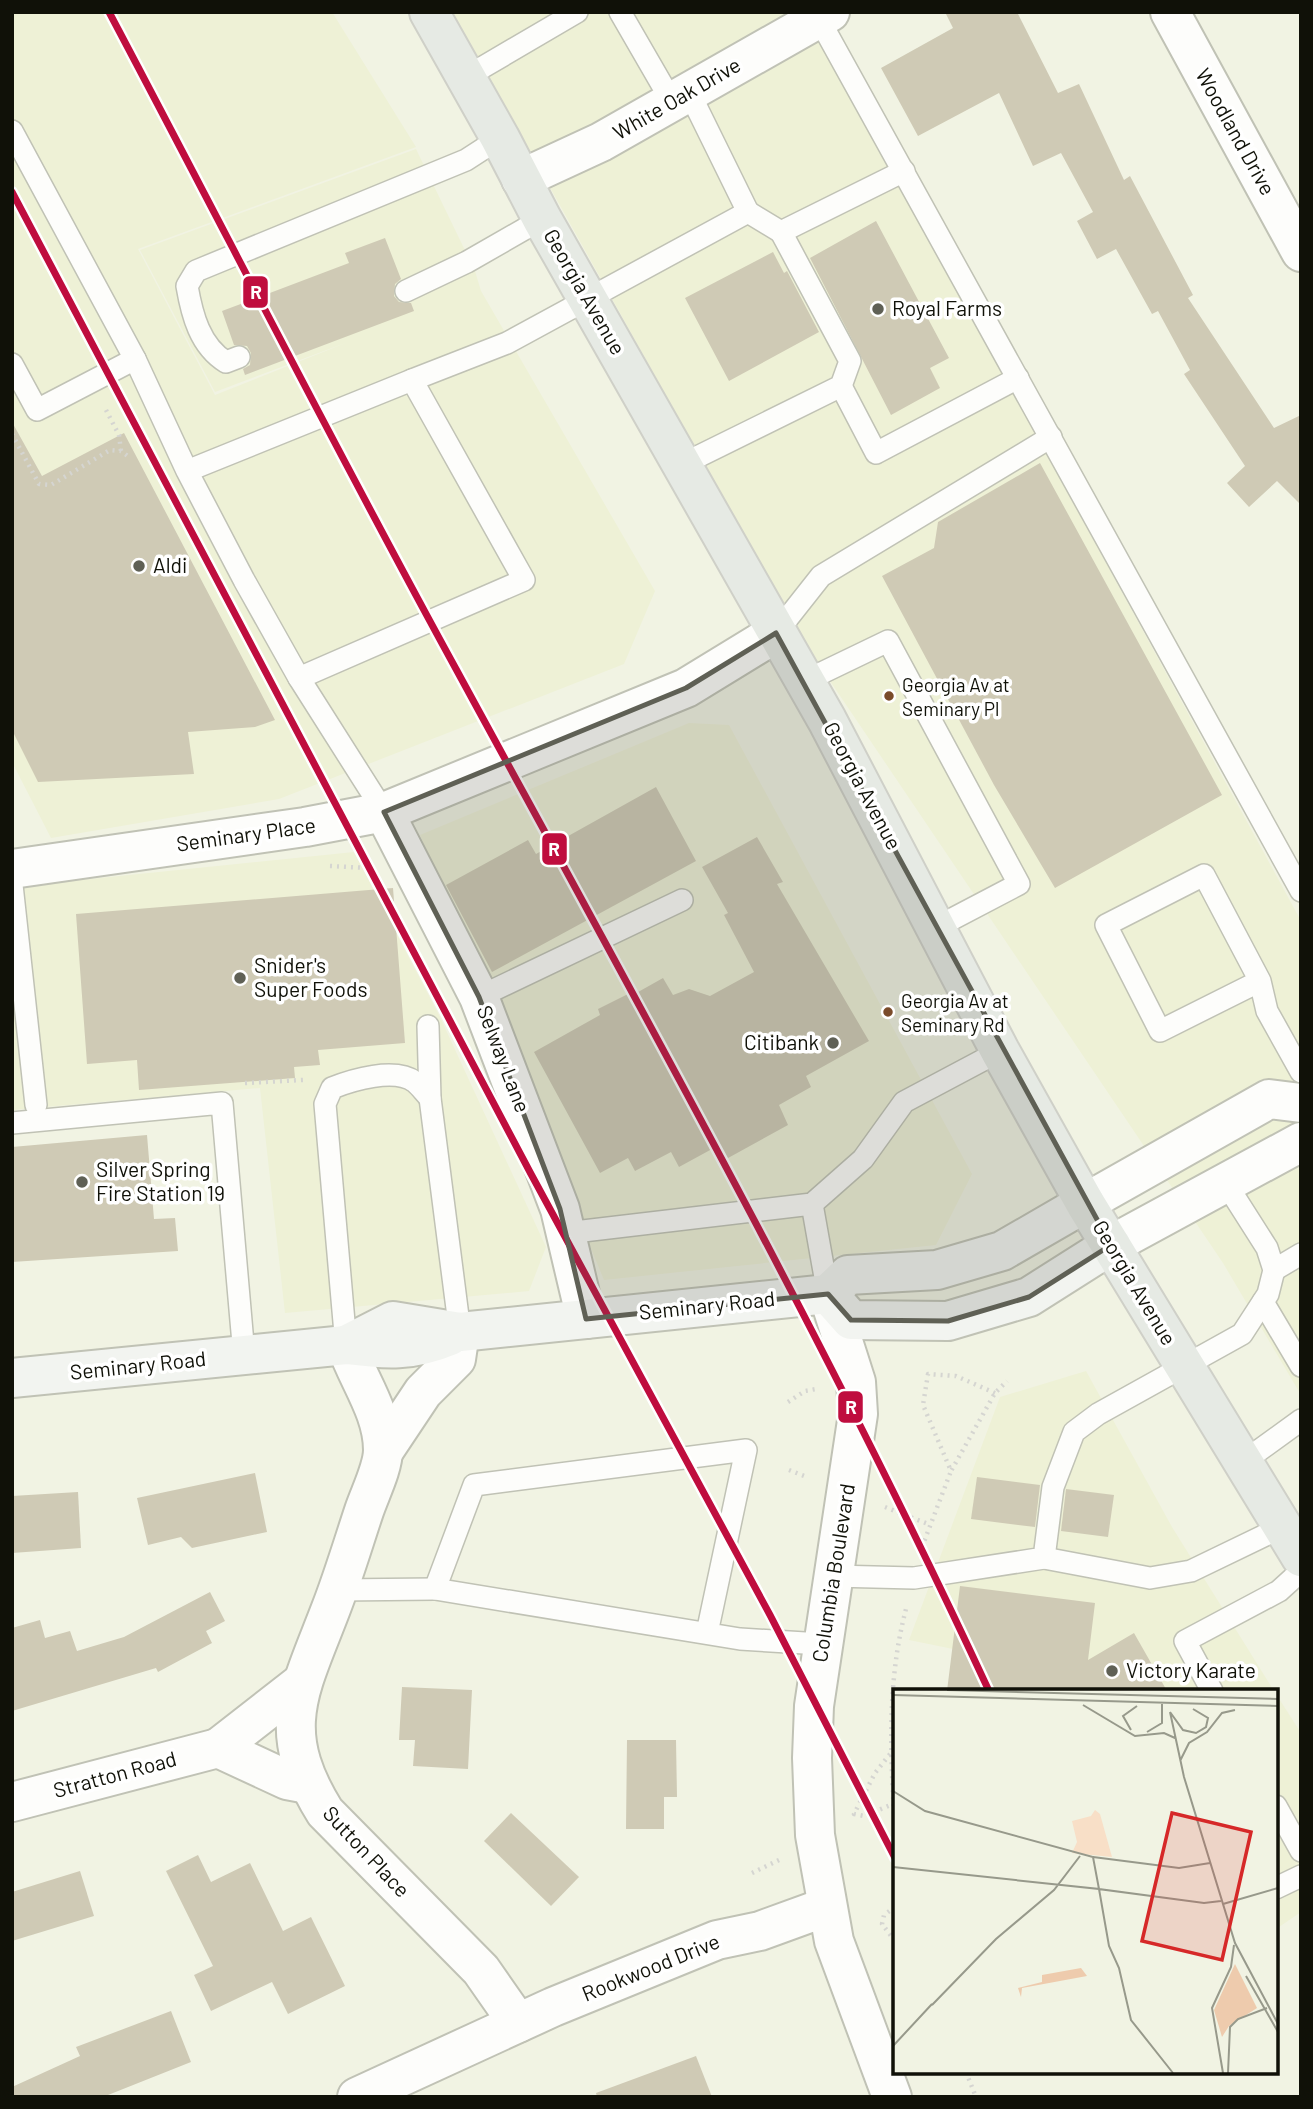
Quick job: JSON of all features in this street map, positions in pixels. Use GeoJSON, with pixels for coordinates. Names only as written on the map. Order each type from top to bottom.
{"type":"FeatureCollection","features":[{"type":"Feature","properties":{"kind":"main road","name":"Georgia Avenue"},"geometry":{"type":"LineString","coordinates":[[429,12],[542,219],[805,681],[1000,1051],[1086,1203],[1292,1542]]}},
{"type":"Feature","properties":{"kind":"main road","name":"Seminary Road"},"geometry":{"type":"LineString","coordinates":[[12,1378],[346,1345],[393,1321],[460,1332],[828,1294],[848,1275],[937,1270],[1002,1251],[1086,1203]]}},
{"type":"Feature","properties":{"kind":"main road"},"geometry":{"type":"LineString","coordinates":[[828,1294],[851,1320],[948,1321],[1029,1297],[1111,1245]]}},
{"type":"Feature","properties":{"kind":"street","name":"Woodland Drive"},"geometry":{"type":"LineString","coordinates":[[1170,12],[1301,251]]}},
{"type":"Feature","properties":{"kind":"street","name":"White Oak Drive"},"geometry":{"type":"LineString","coordinates":[[522,179],[601,142],[821,14]]}},
{"type":"Feature","properties":{"kind":"street","name":"Seminary Place"},"geometry":{"type":"LineString","coordinates":[[12,869],[306,827],[384,812],[685,688],[776,634]]}},
{"type":"Feature","properties":{"kind":"street","name":"Selway Lane"},"geometry":{"type":"LineString","coordinates":[[384,812],[479,997],[560,1209],[586,1319]]}},
{"type":"Feature","properties":{"kind":"street"},"geometry":{"type":"LineString","coordinates":[[1086,1203],[1269,1099],[1301,1103]]}},
{"type":"Feature","properties":{"kind":"street"},"geometry":{"type":"LineString","coordinates":[[1111,1245],[1301,1142]]}},
{"type":"Feature","properties":{"kind":"street","name":"Columbia Boulevard"},"geometry":{"type":"LineString","coordinates":[[828,1294],[856,1382],[858,1414],[821,1644],[812,1758],[815,1835],[834,1941],[892,2097]]}},
{"type":"Feature","properties":{"kind":"street","name":"Sutton Place"},"geometry":{"type":"LineString","coordinates":[[460,1332],[456,1359],[423,1392],[383,1452],[338,1590],[300,1684],[295,1709],[297,1742],[308,1784],[344,1834],[481,1970],[518,2023]]}},
{"type":"Feature","properties":{"kind":"street","name":"Sutton Place"},"geometry":{"type":"LineString","coordinates":[[346,1345],[356,1375],[378,1417],[383,1452]]}},
{"type":"Feature","properties":{"kind":"street","name":"Stratton Road"},"geometry":{"type":"LineString","coordinates":[[12,1802],[218,1748],[300,1684]]}},
{"type":"Feature","properties":{"kind":"street"},"geometry":{"type":"LineString","coordinates":[[218,1748],[240,1755],[287,1780],[308,1784]]}},
{"type":"Feature","properties":{"kind":"street","name":"Rookwood Drive"},"geometry":{"type":"LineString","coordinates":[[357,2097],[518,2023],[717,1940],[760,1931],[826,1908]]}},
{"type":"Feature","properties":{"kind":"lane"},"geometry":{"type":"LineString","coordinates":[[466,77],[546,20],[577,12]]}},
{"type":"Feature","properties":{"kind":"lane"},"geometry":{"type":"LineString","coordinates":[[620,12],[681,97],[748,212],[781,232],[850,361],[841,386],[681,465]]}},
{"type":"Feature","properties":{"kind":"lane"},"geometry":{"type":"LineString","coordinates":[[821,14],[904,171],[1301,891]]}},
{"type":"Feature","properties":{"kind":"lane"},"geometry":{"type":"LineString","coordinates":[[12,131],[135,359],[187,471],[299,678],[384,812]]}},
{"type":"Feature","properties":{"kind":"lane"},"geometry":{"type":"LineString","coordinates":[[239,357],[226,362],[211,352],[201,334],[191,309],[187,286],[196,271],[466,160],[500,138]]}},
{"type":"Feature","properties":{"kind":"lane"},"geometry":{"type":"LineString","coordinates":[[781,232],[904,171]]}},
{"type":"Feature","properties":{"kind":"lane"},"geometry":{"type":"LineString","coordinates":[[187,471],[412,380],[494,350],[587,297],[748,212]]}},
{"type":"Feature","properties":{"kind":"lane"},"geometry":{"type":"LineString","coordinates":[[406,290],[478,257],[542,219]]}},
{"type":"Feature","properties":{"kind":"lane"},"geometry":{"type":"LineString","coordinates":[[12,364],[37,410],[135,359]]}},
{"type":"Feature","properties":{"kind":"lane"},"geometry":{"type":"LineString","coordinates":[[841,386],[876,453],[1018,378]]}},
{"type":"Feature","properties":{"kind":"lane"},"geometry":{"type":"LineString","coordinates":[[299,678],[524,580],[412,380]]}},
{"type":"Feature","properties":{"kind":"lane"},"geometry":{"type":"LineString","coordinates":[[776,634],[821,576],[1051,437]]}},
{"type":"Feature","properties":{"kind":"lane"},"geometry":{"type":"LineString","coordinates":[[805,681],[888,641],[1019,884],[937,927]]}},
{"type":"Feature","properties":{"kind":"lane"},"geometry":{"type":"LineString","coordinates":[[1260,981],[1160,1031],[1106,925],[1205,875],[1260,981],[1267,1011],[1301,1072]]}},
{"type":"Feature","properties":{"kind":"lane"},"geometry":{"type":"LineString","coordinates":[[12,885],[36,1105]]}},
{"type":"Feature","properties":{"kind":"lane"},"geometry":{"type":"LineString","coordinates":[[479,997],[682,900]]}},
{"type":"Feature","properties":{"kind":"lane"},"geometry":{"type":"LineString","coordinates":[[428,1026],[430,1098],[460,1332]]}},
{"type":"Feature","properties":{"kind":"lane"},"geometry":{"type":"LineString","coordinates":[[566,1233],[812,1204],[863,1159],[904,1102],[1000,1051]]}},
{"type":"Feature","properties":{"kind":"lane"},"geometry":{"type":"LineString","coordinates":[[346,1345],[325,1104],[332,1088],[351,1080],[395,1076],[413,1080],[430,1098]]}},
{"type":"Feature","properties":{"kind":"lane"},"geometry":{"type":"LineString","coordinates":[[12,1123],[222,1103],[244,1355]]}},
{"type":"Feature","properties":{"kind":"lane"},"geometry":{"type":"LineString","coordinates":[[1044,1558],[1053,1487],[1074,1432],[1098,1414],[1242,1334],[1268,1294],[1274,1270],[1267,1248],[1225,1182]]}},
{"type":"Feature","properties":{"kind":"lane"},"geometry":{"type":"LineString","coordinates":[[812,1204],[828,1294]]}},
{"type":"Feature","properties":{"kind":"lane"},"geometry":{"type":"LineString","coordinates":[[1274,1270],[1301,1254]]}},
{"type":"Feature","properties":{"kind":"lane"},"geometry":{"type":"LineString","coordinates":[[1263,1302],[1301,1366]]}},
{"type":"Feature","properties":{"kind":"lane"},"geometry":{"type":"LineString","coordinates":[[1243,1462],[1301,1420]]}},
{"type":"Feature","properties":{"kind":"lane"},"geometry":{"type":"LineString","coordinates":[[435,1589],[474,1485],[746,1450],[706,1633]]}},
{"type":"Feature","properties":{"kind":"lane"},"geometry":{"type":"LineString","coordinates":[[834,1576],[914,1578],[1044,1558],[1150,1578],[1191,1571],[1292,1542]]}},
{"type":"Feature","properties":{"kind":"lane"},"geometry":{"type":"LineString","coordinates":[[1211,1689],[1185,1641],[1279,1591],[1301,1571]]}},
{"type":"Feature","properties":{"kind":"lane"},"geometry":{"type":"LineString","coordinates":[[338,1590],[435,1589],[706,1633],[821,1644]]}},
{"type":"Feature","properties":{"kind":"lane"},"geometry":{"type":"LineString","coordinates":[[1278,1810],[1301,1851]]}},
{"type":"Feature","properties":{"kind":"lane"},"geometry":{"type":"LineString","coordinates":[[1278,1887],[1301,1875]]}},
{"type":"Feature","properties":{"kind":"path"},"geometry":{"type":"LineString","coordinates":[[103,404],[119,435],[121,451]]}},
{"type":"Feature","properties":{"kind":"path"},"geometry":{"type":"LineString","coordinates":[[12,434],[39,484],[51,485],[110,450],[121,451],[129,457]]}},
{"type":"Feature","properties":{"kind":"path"},"geometry":{"type":"LineString","coordinates":[[951,1471],[923,1405],[928,1374],[956,1376],[995,1393]]}},
{"type":"Feature","properties":{"kind":"path"},"geometry":{"type":"LineString","coordinates":[[894,1689],[895,1669],[928,1524],[951,1471],[995,1393],[1007,1381]]}},
{"type":"Feature","properties":{"kind":"path"},"geometry":{"type":"LineString","coordinates":[[788,1402],[805,1391],[820,1389]]}},
{"type":"Feature","properties":{"kind":"path"},"geometry":{"type":"LineString","coordinates":[[885,1507],[928,1524]]}},
{"type":"Feature","properties":{"kind":"path"},"geometry":{"type":"LineString","coordinates":[[890,1753],[875,1773],[854,1814],[863,1816],[893,1804],[890,1753],[893,1703]]}},
{"type":"Feature","properties":{"kind":"path"},"geometry":{"type":"LineString","coordinates":[[893,1908],[884,1915],[883,1924],[893,1938]]}},
{"type":"Feature","properties":{"kind":"path"},"geometry":{"type":"LineString","coordinates":[[967,2074],[976,2097]]}},
{"type":"Feature","properties":{"kind":"highlighted area"},"geometry":{"type":"Polygon","coordinates":[[[776,633],[1111,1245],[1029,1297],[948,1321],[851,1320],[828,1294],[586,1319],[560,1209],[479,997],[384,812],[686,688],[776,633]]]}},
{"type":"Feature","properties":{"kind":"shaded area"},"geometry":{"type":"Polygon","coordinates":[[[12,12],[332,12],[416,147],[138,249],[215,395],[348,342],[215,392],[140,250],[416,149],[475,271],[481,291],[655,591],[624,664],[279,799],[51,838],[12,762],[12,12]]]}},
{"type":"Feature","properties":{"kind":"shaded area"},"geometry":{"type":"Polygon","coordinates":[[[452,12],[806,12],[1301,921],[1301,1395],[1223,1263],[803,641],[452,12]]]}},
{"type":"Feature","properties":{"kind":"shaded area"},"geometry":{"type":"Polygon","coordinates":[[[689,723],[729,725],[972,1174],[936,1245],[604,1280],[420,835],[689,723]]]}},
{"type":"Feature","properties":{"kind":"shaded area"},"geometry":{"type":"Polygon","coordinates":[[[354,852],[440,1017],[546,1247],[529,1291],[285,1313],[260,1088],[12,1110],[12,887],[354,852]]]}},
{"type":"Feature","properties":{"kind":"shaded area"},"geometry":{"type":"Polygon","coordinates":[[[1086,1371],[1172,1527],[1273,1689],[1030,1689],[1046,1668],[909,1640],[1000,1397],[1086,1371]]]}},
{"type":"Feature","properties":{"kind":"shaded area"},"geometry":{"type":"Polygon","coordinates":[[[1278,1697],[1301,1733],[1301,1912],[1278,1928],[1278,1697]]]}},
{"type":"Feature","properties":{"kind":"building"},"geometry":{"type":"Polygon","coordinates":[[[945,12],[1017,12],[1058,93],[1079,84],[1124,180],[1130,176],[1193,295],[1188,298],[1274,428],[1301,415],[1301,505],[1277,481],[1249,507],[1227,483],[1245,466],[1184,374],[1190,370],[1158,311],[1152,314],[1116,249],[1097,259],[1077,221],[1093,212],[1061,153],[1033,166],[999,93],[918,136],[881,68],[953,28],[945,12]]]}},
{"type":"Feature","properties":{"kind":"building","name":"Royal Farms"},"geometry":{"type":"Polygon","coordinates":[[[876,221],[949,358],[930,368],[940,388],[891,415],[810,258],[876,221]]]}},
{"type":"Feature","properties":{"kind":"building"},"geometry":{"type":"Polygon","coordinates":[[[385,238],[401,279],[395,284],[394,296],[399,302],[411,303],[414,311],[245,375],[243,369],[250,365],[251,353],[247,346],[234,345],[222,311],[349,263],[345,253],[385,238]]]}},
{"type":"Feature","properties":{"kind":"building"},"geometry":{"type":"Polygon","coordinates":[[[773,252],[784,273],[787,271],[819,332],[729,381],[685,298],[773,252]]]}},
{"type":"Feature","properties":{"kind":"building"},"geometry":{"type":"Polygon","coordinates":[[[12,422],[42,476],[124,433],[275,720],[255,727],[188,732],[194,774],[38,782],[12,730],[12,422]]]}},
{"type":"Feature","properties":{"kind":"building"},"geometry":{"type":"Polygon","coordinates":[[[1040,463],[1222,795],[1055,888],[994,785],[882,576],[934,548],[938,522],[1040,463]]]}},
{"type":"Feature","properties":{"kind":"building"},"geometry":{"type":"Polygon","coordinates":[[[656,787],[696,861],[492,972],[446,885],[528,840],[536,854],[656,787]]]}},
{"type":"Feature","properties":{"kind":"building"},"geometry":{"type":"Polygon","coordinates":[[[757,837],[783,882],[777,884],[869,1041],[806,1076],[811,1087],[779,1105],[788,1125],[719,1163],[712,1149],[679,1167],[671,1152],[635,1171],[628,1158],[600,1173],[534,1052],[600,1015],[598,1009],[630,993],[631,996],[663,978],[673,995],[689,989],[710,996],[754,972],[724,915],[728,913],[702,867],[757,837]]]}},
{"type":"Feature","properties":{"kind":"building","name":"Snider's Super Foods"},"geometry":{"type":"Polygon","coordinates":[[[393,888],[405,1043],[318,1050],[320,1065],[294,1067],[295,1078],[139,1090],[137,1060],[87,1064],[76,914],[393,888]]]}},
{"type":"Feature","properties":{"kind":"building","name":"Silver Spring Fire Station 19"},"geometry":{"type":"Polygon","coordinates":[[[147,1135],[154,1219],[175,1218],[178,1251],[12,1262],[12,1147],[147,1135]]]}},
{"type":"Feature","properties":{"kind":"building"},"geometry":{"type":"Polygon","coordinates":[[[255,1473],[267,1532],[192,1548],[181,1537],[148,1545],[137,1498],[255,1473]]]}},
{"type":"Feature","properties":{"kind":"building"},"geometry":{"type":"Polygon","coordinates":[[[977,1477],[1040,1485],[1035,1527],[971,1519],[977,1477]]]}},
{"type":"Feature","properties":{"kind":"building"},"geometry":{"type":"Polygon","coordinates":[[[1066,1489],[1114,1495],[1108,1537],[1061,1531],[1066,1489]]]}},
{"type":"Feature","properties":{"kind":"building"},"geometry":{"type":"Polygon","coordinates":[[[78,1492],[81,1548],[12,1553],[12,1496],[78,1492]]]}},
{"type":"Feature","properties":{"kind":"building"},"geometry":{"type":"Polygon","coordinates":[[[960,1586],[1095,1603],[1088,1660],[1134,1633],[1166,1689],[947,1689],[960,1586]]]}},
{"type":"Feature","properties":{"kind":"building"},"geometry":{"type":"Polygon","coordinates":[[[210,1592],[225,1621],[206,1631],[212,1643],[158,1672],[156,1668],[12,1711],[12,1628],[40,1620],[45,1638],[70,1631],[77,1651],[124,1637],[210,1592]]]}},
{"type":"Feature","properties":{"kind":"building"},"geometry":{"type":"Polygon","coordinates":[[[402,1687],[472,1690],[468,1769],[413,1766],[415,1740],[399,1740],[402,1687]]]}},
{"type":"Feature","properties":{"kind":"building"},"geometry":{"type":"Polygon","coordinates":[[[627,1740],[676,1740],[677,1797],[664,1797],[664,1829],[626,1829],[627,1740]]]}},
{"type":"Feature","properties":{"kind":"building"},"geometry":{"type":"Polygon","coordinates":[[[511,1813],[579,1877],[551,1906],[484,1841],[511,1813]]]}},
{"type":"Feature","properties":{"kind":"building"},"geometry":{"type":"Polygon","coordinates":[[[198,1855],[211,1882],[250,1863],[283,1931],[311,1917],[345,1986],[288,2014],[272,1982],[211,2011],[194,1975],[213,1966],[166,1871],[198,1855]]]}},
{"type":"Feature","properties":{"kind":"building"},"geometry":{"type":"Polygon","coordinates":[[[80,1871],[94,1916],[12,1941],[12,1892],[80,1871]]]}},
{"type":"Feature","properties":{"kind":"building"},"geometry":{"type":"Polygon","coordinates":[[[171,2011],[191,2062],[103,2097],[12,2097],[12,2087],[80,2056],[76,2047],[171,2011]]]}},
{"type":"Feature","properties":{"kind":"building"},"geometry":{"type":"Polygon","coordinates":[[[696,2056],[712,2097],[597,2097],[596,2093],[696,2056]]]}},
{"type":"Feature","properties":{"kind":"transit line","name":"R"},"geometry":{"type":"LineString","coordinates":[[109,12],[368,506],[798,1303],[988,1689]]}},
{"type":"Feature","properties":{"kind":"transit line","name":"R"},"geometry":{"type":"LineString","coordinates":[[12,192],[531,1174],[770,1615],[893,1854]]}},
{"type":"Feature","properties":{"kind":"place","name":"Royal Farms"},"geometry":{"type":"Point","coordinates":[878,309]}},
{"type":"Feature","properties":{"kind":"place","name":"Aldi"},"geometry":{"type":"Point","coordinates":[139,566]}},
{"type":"Feature","properties":{"kind":"place","name":"Georgia Av at Seminary Pl"},"geometry":{"type":"Point","coordinates":[889,696]}},
{"type":"Feature","properties":{"kind":"place","name":"Snider's Super Foods"},"geometry":{"type":"Point","coordinates":[240,978]}},
{"type":"Feature","properties":{"kind":"place","name":"Georgia Av at Seminary Rd"},"geometry":{"type":"Point","coordinates":[888,1012]}},
{"type":"Feature","properties":{"kind":"place","name":"Citibank"},"geometry":{"type":"Point","coordinates":[833,1043]}},
{"type":"Feature","properties":{"kind":"place","name":"Silver Spring Fire Station 19"},"geometry":{"type":"Point","coordinates":[82,1182]}},
{"type":"Feature","properties":{"kind":"place","name":"Victory Karate"},"geometry":{"type":"Point","coordinates":[1112,1671]}}]}
